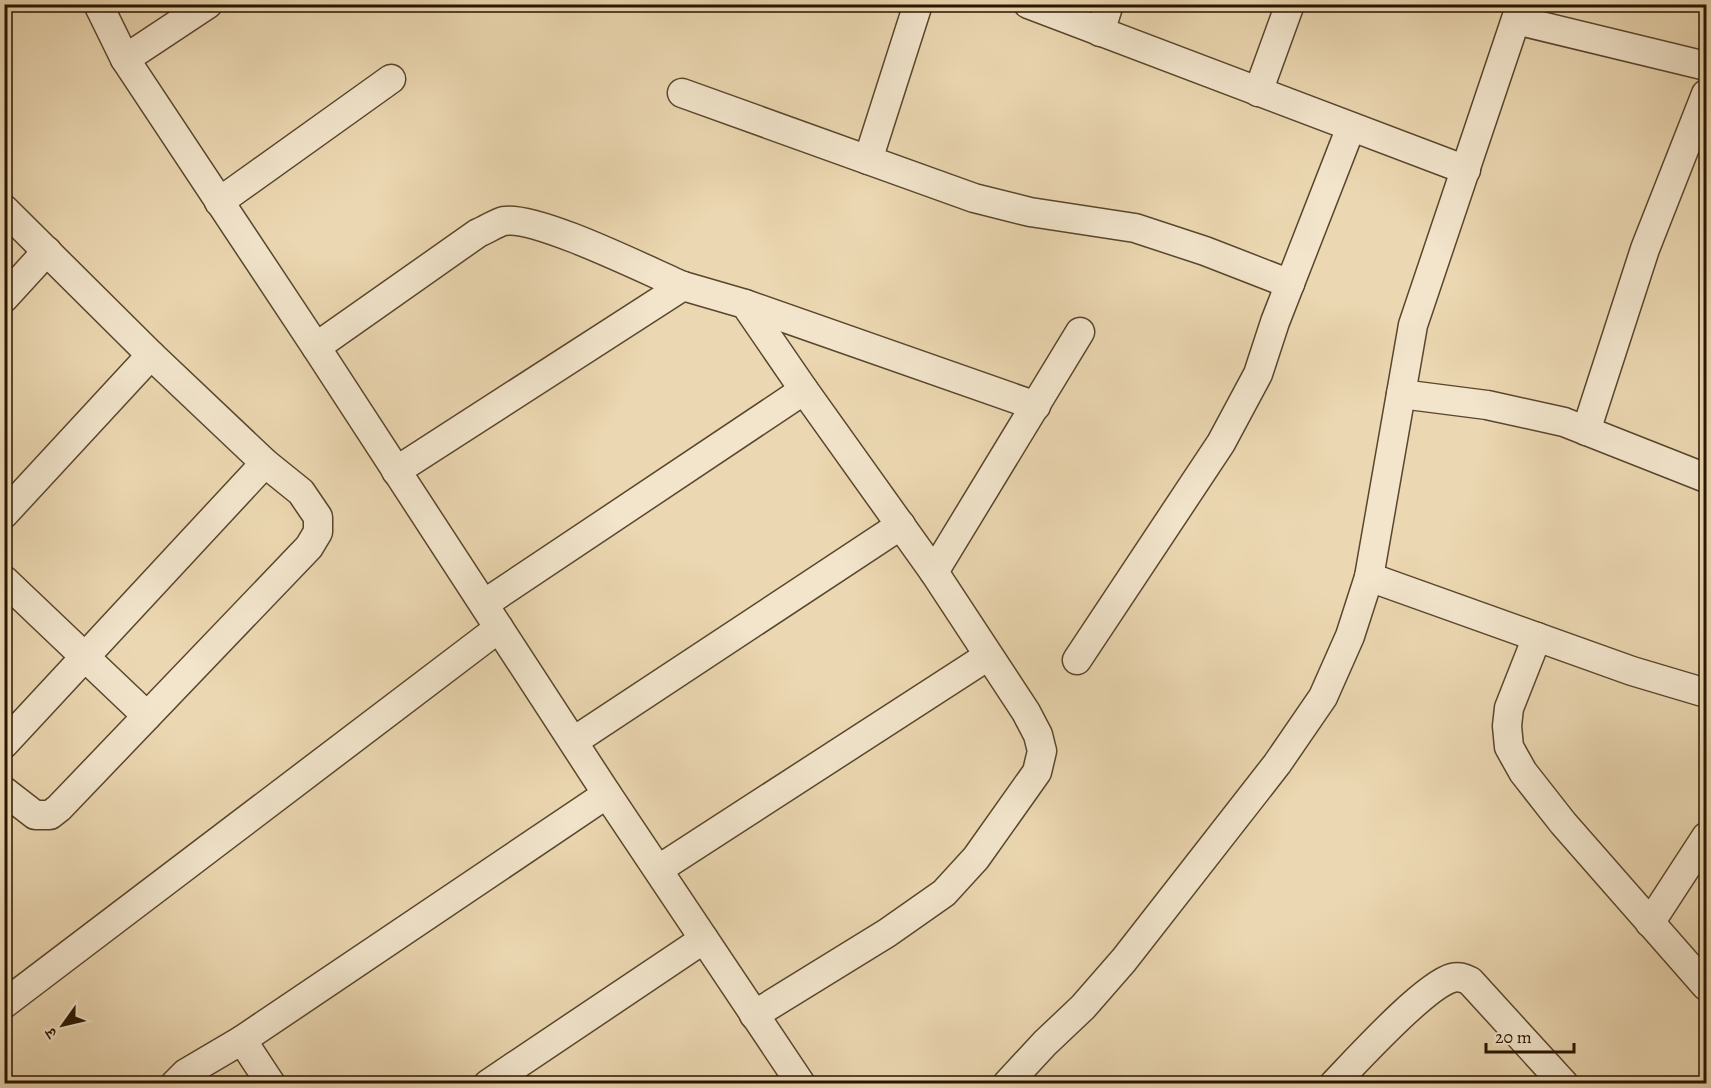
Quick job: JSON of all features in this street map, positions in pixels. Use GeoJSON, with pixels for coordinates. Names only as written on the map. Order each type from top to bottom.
{"type":"FeatureCollection","features":[{"type":"Feature","properties":{"kind":"street"},"geometry":{"type":"LineString","coordinates":[[98,4],[125,59],[607,794],[801,1083]]}},
{"type":"Feature","properties":{"kind":"street"},"geometry":{"type":"LineString","coordinates":[[125,59],[208,4]]}},
{"type":"Feature","properties":{"kind":"street"},"geometry":{"type":"LineString","coordinates":[[868,160],[918,4]]}},
{"type":"Feature","properties":{"kind":"street"},"geometry":{"type":"LineString","coordinates":[[1028,4],[1466,170]]}},
{"type":"Feature","properties":{"kind":"street"},"geometry":{"type":"LineString","coordinates":[[1100,32],[1109,4]]}},
{"type":"Feature","properties":{"kind":"street"},"geometry":{"type":"LineString","coordinates":[[1258,92],[1290,4]]}},
{"type":"Feature","properties":{"kind":"street"},"geometry":{"type":"LineString","coordinates":[[1008,1083],[1124,960],[1277,764],[1323,697],[1350,636],[1369,577],[1413,324],[1518,12],[1707,66]]}},
{"type":"Feature","properties":{"kind":"street"},"geometry":{"type":"LineString","coordinates":[[219,202],[391,79]]}},
{"type":"Feature","properties":{"kind":"street"},"geometry":{"type":"LineString","coordinates":[[682,93],[974,198],[1018,209],[1135,228],[1205,251],[1290,284]]}},
{"type":"Feature","properties":{"kind":"street"},"geometry":{"type":"LineString","coordinates":[[1586,431],[1645,249],[1707,94]]}},
{"type":"Feature","properties":{"kind":"street"},"geometry":{"type":"LineString","coordinates":[[1077,660],[1221,443],[1258,374],[1351,127]]}},
{"type":"Feature","properties":{"kind":"street"},"geometry":{"type":"LineString","coordinates":[[4,209],[151,355],[266,463],[301,492],[318,518],[318,532],[309,547],[72,795],[50,815],[35,816],[4,790]]}},
{"type":"Feature","properties":{"kind":"street"},"geometry":{"type":"LineString","coordinates":[[316,347],[478,233],[504,221],[526,222],[551,230],[683,286],[745,304],[1036,406]]}},
{"type":"Feature","properties":{"kind":"street"},"geometry":{"type":"LineString","coordinates":[[4,298],[47,251]]}},
{"type":"Feature","properties":{"kind":"street"},"geometry":{"type":"LineString","coordinates":[[396,471],[683,286]]}},
{"type":"Feature","properties":{"kind":"street"},"geometry":{"type":"LineString","coordinates":[[745,304],[934,572],[1026,712],[1038,735],[1042,751],[1037,772],[976,858],[944,892],[887,933],[754,1015]]}},
{"type":"Feature","properties":{"kind":"street"},"geometry":{"type":"LineString","coordinates":[[934,572],[1080,332]]}},
{"type":"Feature","properties":{"kind":"street"},"geometry":{"type":"LineString","coordinates":[[4,514],[151,355]]}},
{"type":"Feature","properties":{"kind":"street"},"geometry":{"type":"LineString","coordinates":[[484,604],[804,390]]}},
{"type":"Feature","properties":{"kind":"street"},"geometry":{"type":"LineString","coordinates":[[1401,394],[1488,405],[1564,422],[1707,478]]}},
{"type":"Feature","properties":{"kind":"street"},"geometry":{"type":"LineString","coordinates":[[4,744],[266,463]]}},
{"type":"Feature","properties":{"kind":"street"},"geometry":{"type":"LineString","coordinates":[[574,741],[902,525]]}},
{"type":"Feature","properties":{"kind":"street"},"geometry":{"type":"LineString","coordinates":[[1369,577],[1632,670],[1707,693]]}},
{"type":"Feature","properties":{"kind":"street"},"geometry":{"type":"LineString","coordinates":[[4,580],[147,716]]}},
{"type":"Feature","properties":{"kind":"street"},"geometry":{"type":"LineString","coordinates":[[4,1004],[499,628]]}},
{"type":"Feature","properties":{"kind":"street"},"geometry":{"type":"LineString","coordinates":[[1537,637],[1509,708],[1507,726],[1509,747],[1523,772],[1563,823],[1707,986]]}},
{"type":"Feature","properties":{"kind":"street"},"geometry":{"type":"LineString","coordinates":[[658,869],[988,656]]}},
{"type":"Feature","properties":{"kind":"street"},"geometry":{"type":"LineString","coordinates":[[175,1083],[186,1073],[242,1040],[607,794]]}},
{"type":"Feature","properties":{"kind":"street"},"geometry":{"type":"LineString","coordinates":[[1650,923],[1707,837]]}},
{"type":"Feature","properties":{"kind":"street"},"geometry":{"type":"LineString","coordinates":[[488,1083],[704,939]]}},
{"type":"Feature","properties":{"kind":"street"},"geometry":{"type":"LineString","coordinates":[[1334,1083],[1434,987],[1453,977],[1462,977],[1470,981],[1564,1083]]}},
{"type":"Feature","properties":{"kind":"street"},"geometry":{"type":"LineString","coordinates":[[242,1040],[271,1083]]}}]}
